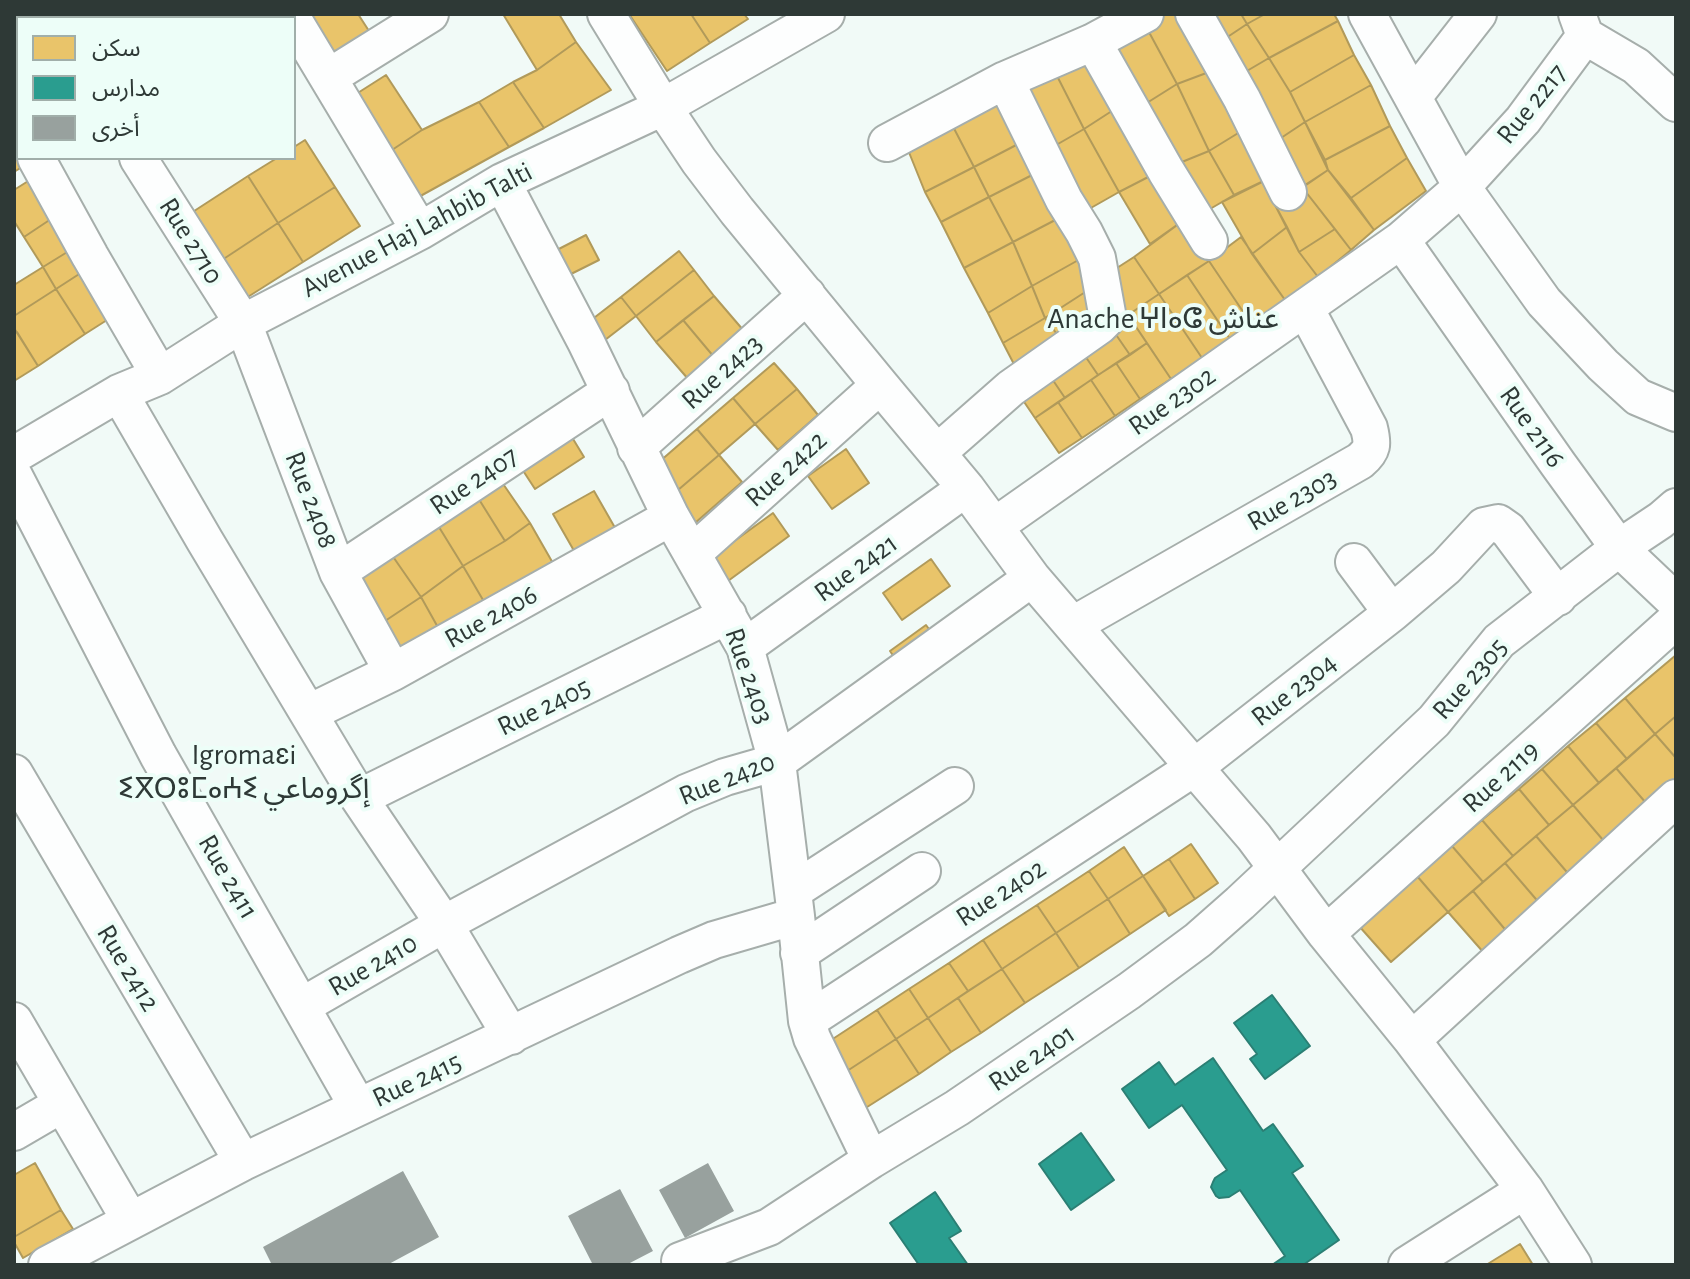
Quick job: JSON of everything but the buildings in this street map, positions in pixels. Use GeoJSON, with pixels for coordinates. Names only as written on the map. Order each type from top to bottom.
{"type":"FeatureCollection","features":[{"type":"Feature","properties":{"kind":"street"},"geometry":{"type":"LineString","coordinates":[[329,77],[430,14]]}},
{"type":"Feature","properties":{"kind":"street"},"geometry":{"type":"LineString","coordinates":[[606,14],[699,161],[966,488],[1032,578],[1279,868],[1326,934],[1412,1040],[1525,1190],[1573,1265]]}},
{"type":"Feature","properties":{"kind":"street","name":"Avenue Haj Lahbib Talti"},"geometry":{"type":"LineString","coordinates":[[14,455],[119,393],[160,376],[243,323],[420,231],[502,182],[663,107],[826,14]]}},
{"type":"Feature","properties":{"kind":"street"},"geometry":{"type":"LineString","coordinates":[[887,143],[1005,80],[1093,42],[1145,14]]}},
{"type":"Feature","properties":{"kind":"street"},"geometry":{"type":"LineString","coordinates":[[1194,14],[1242,99],[1288,192]]}},
{"type":"Feature","properties":{"kind":"street"},"geometry":{"type":"LineString","coordinates":[[1367,14],[1462,187],[1544,302],[1638,397],[1676,413]]}},
{"type":"Feature","properties":{"kind":"street"},"geometry":{"type":"LineString","coordinates":[[1414,96],[1478,14]]}},
{"type":"Feature","properties":{"kind":"street"},"geometry":{"type":"LineString","coordinates":[[296,24],[420,231]]}},
{"type":"Feature","properties":{"kind":"street"},"geometry":{"type":"LineString","coordinates":[[1581,25],[1636,66],[1676,103]]}},
{"type":"Feature","properties":{"kind":"street","name":"Rue 2217"},"geometry":{"type":"LineString","coordinates":[[1462,187],[1523,120],[1581,25]]}},
{"type":"Feature","properties":{"kind":"street"},"geometry":{"type":"LineString","coordinates":[[1093,42],[1209,241]]}},
{"type":"Feature","properties":{"kind":"street"},"geometry":{"type":"LineString","coordinates":[[937,453],[1011,388],[1106,319],[1097,258],[1064,200],[1005,80]]}},
{"type":"Feature","properties":{"kind":"street","name":"Rue 2710"},"geometry":{"type":"LineString","coordinates":[[139,160],[243,323]]}},
{"type":"Feature","properties":{"kind":"street"},"geometry":{"type":"LineString","coordinates":[[30,170],[90,256],[160,376]]}},
{"type":"Feature","properties":{"kind":"street","name":"Rue 2403"},"geometry":{"type":"LineString","coordinates":[[502,182],[611,391],[671,517],[745,647],[777,762],[807,1021],[812,1038],[871,1160]]}},
{"type":"Feature","properties":{"kind":"street","name":"Rue 2302"},"geometry":{"type":"LineString","coordinates":[[995,526],[1401,240],[1462,187]]}},
{"type":"Feature","properties":{"kind":"street","name":"Rue 2116"},"geometry":{"type":"LineString","coordinates":[[1401,240],[1619,548],[1676,602]]}},
{"type":"Feature","properties":{"kind":"street","name":"Rue 2423"},"geometry":{"type":"LineString","coordinates":[[636,448],[807,295]]}},
{"type":"Feature","properties":{"kind":"street","name":"Rue 2303"},"geometry":{"type":"LineString","coordinates":[[1073,625],[1369,453],[1372,441],[1369,428],[1305,308]]}},
{"type":"Feature","properties":{"kind":"street","name":"Rue 2408"},"geometry":{"type":"LineString","coordinates":[[243,323],[338,572],[393,672]]}},
{"type":"Feature","properties":{"kind":"street","name":"Rue 2422"},"geometry":{"type":"LineString","coordinates":[[693,553],[880,385]]}},
{"type":"Feature","properties":{"kind":"street","name":"Rue 2407"},"geometry":{"type":"LineString","coordinates":[[338,572],[611,391]]}},
{"type":"Feature","properties":{"kind":"street"},"geometry":{"type":"LineString","coordinates":[[119,393],[359,798],[444,924],[511,1036]]}},
{"type":"Feature","properties":{"kind":"street","name":"Rue 2411"},"geometry":{"type":"LineString","coordinates":[[14,476],[158,755],[358,1107]]}},
{"type":"Feature","properties":{"kind":"street","name":"Rue 2421"},"geometry":{"type":"LineString","coordinates":[[745,647],[966,488]]}},
{"type":"Feature","properties":{"kind":"street","name":"Rue 2305"},"geometry":{"type":"LineString","coordinates":[[1279,868],[1434,721],[1499,641],[1676,507]]}},
{"type":"Feature","properties":{"kind":"street","name":"Rue 2406"},"geometry":{"type":"LineString","coordinates":[[309,713],[393,672],[671,517]]}},
{"type":"Feature","properties":{"kind":"street","name":"Rue 2304"},"geometry":{"type":"LineString","coordinates":[[1195,767],[1392,613],[1446,567],[1484,526],[1498,523],[1508,530],[1558,597]]}},
{"type":"Feature","properties":{"kind":"street"},"geometry":{"type":"LineString","coordinates":[[1354,562],[1392,613]]}},
{"type":"Feature","properties":{"kind":"street","name":"Rue 2420"},"geometry":{"type":"LineString","coordinates":[[444,924],[686,793],[725,777],[777,762],[1032,578]]}},
{"type":"Feature","properties":{"kind":"street","name":"Rue 2405"},"geometry":{"type":"LineString","coordinates":[[359,798],[728,615]]}},
{"type":"Feature","properties":{"kind":"street","name":"Rue 2119"},"geometry":{"type":"LineString","coordinates":[[1326,934],[1676,620]]}},
{"type":"Feature","properties":{"kind":"street","name":"Rue 2402"},"geometry":{"type":"LineString","coordinates":[[807,1021],[1195,767]]}},
{"type":"Feature","properties":{"kind":"street","name":"Rue 2412"},"geometry":{"type":"LineString","coordinates":[[14,773],[243,1162]]}},
{"type":"Feature","properties":{"kind":"street","name":"Rue 2415"},"geometry":{"type":"LineString","coordinates":[[47,1265],[243,1162],[794,903],[955,786]]}},
{"type":"Feature","properties":{"kind":"street"},"geometry":{"type":"LineString","coordinates":[[1412,1040],[1676,798]]}},
{"type":"Feature","properties":{"kind":"street","name":"Rue 2401"},"geometry":{"type":"LineString","coordinates":[[678,1264],[769,1227],[957,1108],[1198,940],[1279,868]]}},
{"type":"Feature","properties":{"kind":"street"},"geometry":{"type":"LineString","coordinates":[[799,953],[922,871]]}},
{"type":"Feature","properties":{"kind":"street","name":"Rue 2410"},"geometry":{"type":"LineString","coordinates":[[302,1006],[444,924]]}},
{"type":"Feature","properties":{"kind":"street"},"geometry":{"type":"LineString","coordinates":[[14,1021],[130,1220]]}},
{"type":"Feature","properties":{"kind":"street"},"geometry":{"type":"LineString","coordinates":[[14,1132],[62,1104]]}},
{"type":"Feature","properties":{"kind":"street"},"geometry":{"type":"LineString","coordinates":[[1407,1265],[1525,1190]]}},
{"type":"Feature","properties":{"kind":"district","name":"Anache ⵖⵏⴰⵛ عناش"},"geometry":{"type":"Point","coordinates":[1163,319]}},
{"type":"Feature","properties":{"kind":"district","name":"Igromaɛi ⵉⴳⵔⵓⵎⴰⵄⵉ إگروماعي"},"geometry":{"type":"Point","coordinates":[244,772]}}]}
